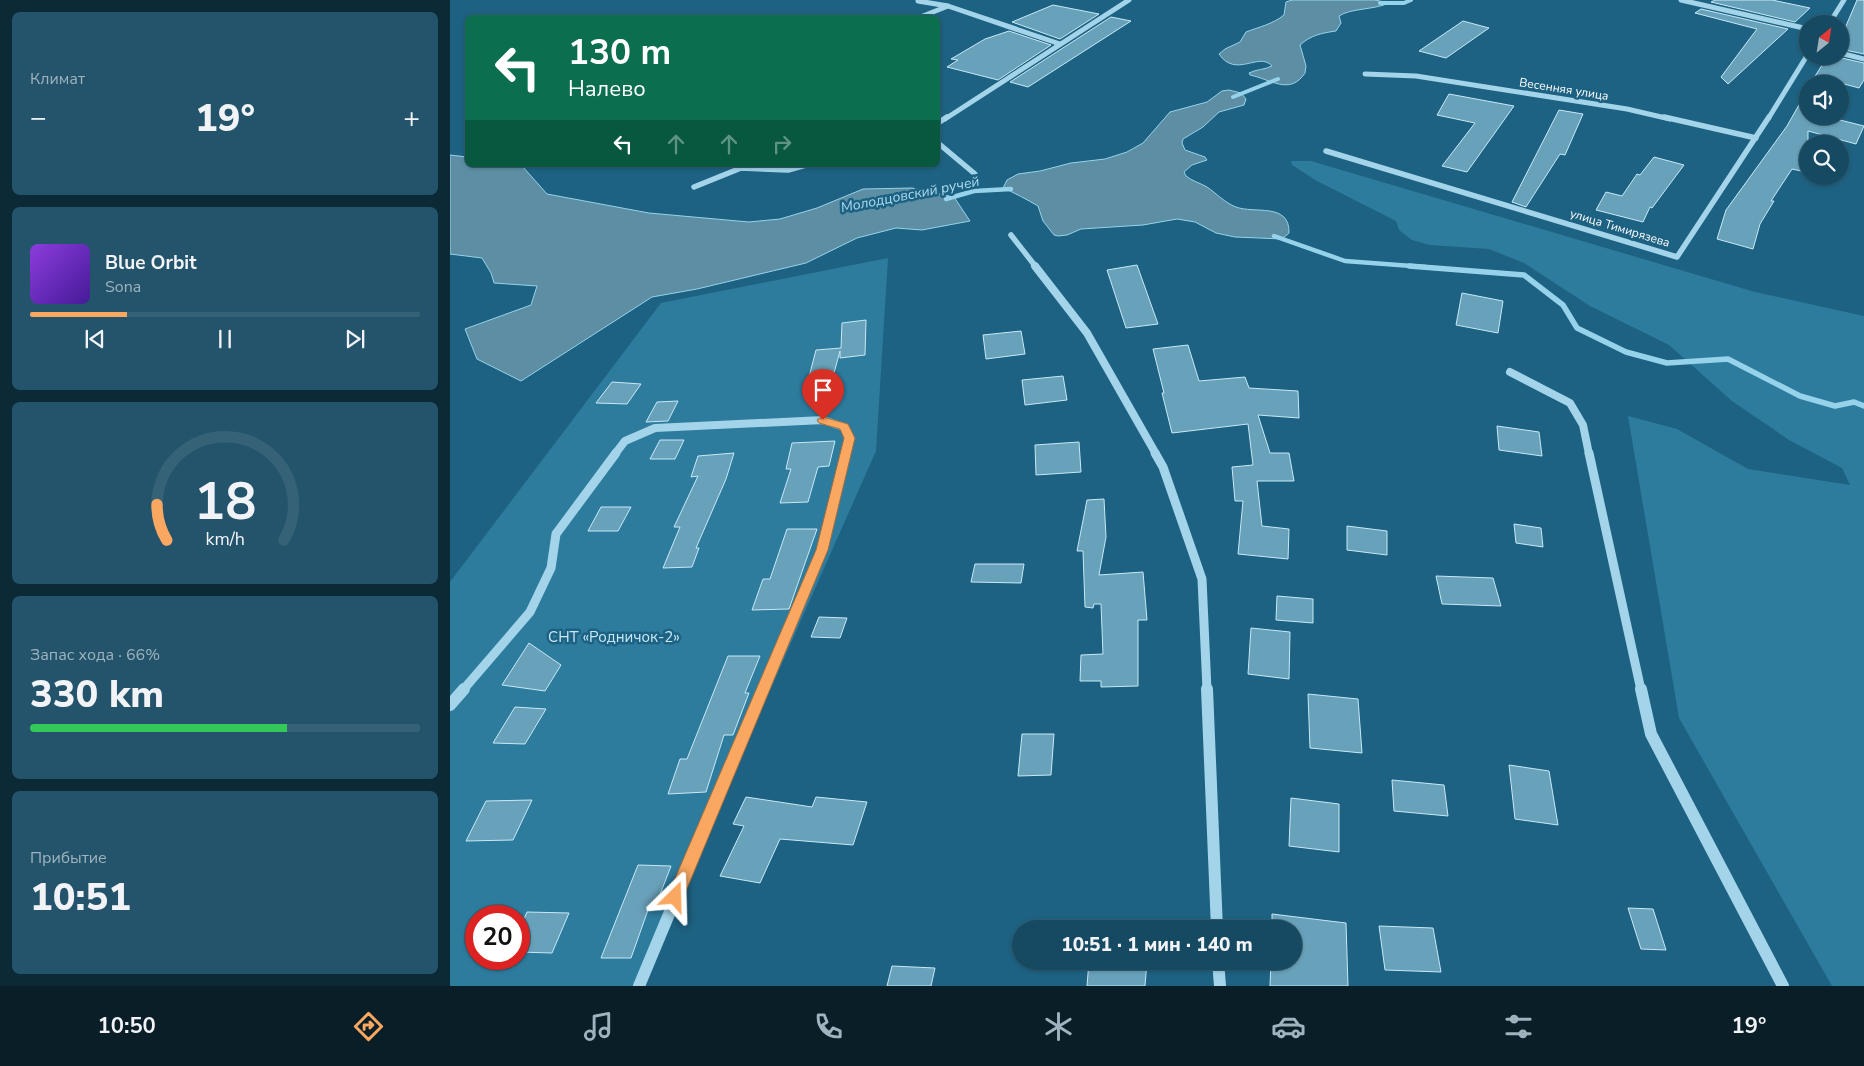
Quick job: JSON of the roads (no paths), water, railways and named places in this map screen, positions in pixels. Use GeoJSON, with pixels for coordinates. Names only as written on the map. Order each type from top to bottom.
{"type":"FeatureCollection","features":[{"type":"Feature","properties":{"kind":"street"},"geometry":{"type":"LineString","coordinates":[[940,122],[1129,0]]}},
{"type":"Feature","properties":{"kind":"street"},"geometry":{"type":"LineString","coordinates":[[1681,0],[1799,27]]}},
{"type":"Feature","properties":{"kind":"street"},"geometry":{"type":"LineString","coordinates":[[1835,15],[1844,0]]}},
{"type":"Feature","properties":{"kind":"street"},"geometry":{"type":"LineString","coordinates":[[948,6],[971,13],[1030,37],[1060,44]]}},
{"type":"Feature","properties":{"kind":"street"},"geometry":{"type":"LineString","coordinates":[[1849,56],[1864,59]]}},
{"type":"Feature","properties":{"kind":"street","name":"улица Тимирязева"},"geometry":{"type":"LineString","coordinates":[[1326,151],[1677,257],[1756,138],[1801,65]]}},
{"type":"Feature","properties":{"kind":"street","name":"Весенняя улица"},"geometry":{"type":"LineString","coordinates":[[1365,74],[1416,76],[1627,109],[1756,138]]}},
{"type":"Feature","properties":{"kind":"street"},"geometry":{"type":"LineString","coordinates":[[940,144],[974,174]]}},
{"type":"Feature","properties":{"kind":"street"},"geometry":{"type":"LineString","coordinates":[[694,187],[741,168],[788,170],[799,167]]}},
{"type":"Feature","properties":{"kind":"street"},"geometry":{"type":"LineString","coordinates":[[1011,235],[1086,333],[1163,467],[1202,579],[1217,920]]}},
{"type":"Feature","properties":{"kind":"street"},"geometry":{"type":"LineString","coordinates":[[1510,372],[1570,403],[1583,425],[1651,734],[1783,986]]}},
{"type":"Feature","properties":{"kind":"street"},"geometry":{"type":"LineString","coordinates":[[450,705],[530,612],[551,568],[556,534],[625,441],[655,428],[823,420],[844,427],[850,438],[822,550],[704,826],[639,986]]}},
{"type":"Feature","properties":{"kind":"street"},"geometry":{"type":"LineString","coordinates":[[1219,970],[1220,986]]}},
{"type":"Feature","properties":{"kind":"lane"},"geometry":{"type":"LineString","coordinates":[[918,1],[948,6]]}},
{"type":"Feature","properties":{"kind":"lane"},"geometry":{"type":"LineString","coordinates":[[926,15],[948,6]]}},
{"type":"Feature","properties":{"kind":"water"},"geometry":{"type":"Polygon","coordinates":[[[1292,0],[1375,0],[1389,3],[1344,13],[1339,16],[1341,23],[1336,31],[1317,35],[1300,45],[1306,66],[1305,73],[1293,84],[1279,84],[1250,75],[1249,73],[1272,66],[1267,62],[1233,64],[1226,61],[1219,54],[1240,42],[1246,32],[1280,18],[1284,15],[1286,2],[1292,0]]]}},
{"type":"Feature","properties":{"kind":"water"},"geometry":{"type":"Polygon","coordinates":[[[1229,90],[1241,93],[1246,99],[1244,105],[1219,112],[1203,127],[1183,139],[1182,143],[1185,150],[1205,157],[1207,160],[1192,165],[1184,172],[1188,178],[1207,187],[1236,207],[1270,211],[1284,217],[1288,223],[1289,233],[1282,239],[1235,237],[1216,233],[1195,222],[1177,219],[1143,225],[1081,229],[1067,235],[1058,236],[1054,235],[1043,221],[1038,206],[1003,188],[1007,180],[1018,174],[1040,171],[1071,163],[1105,159],[1127,152],[1143,143],[1170,112],[1207,102],[1222,91],[1229,90]]]}},
{"type":"Feature","properties":{"kind":"water"},"geometry":{"type":"Polygon","coordinates":[[[450,155],[465,157],[465,167],[523,167],[547,194],[649,213],[749,222],[780,219],[817,208],[863,189],[912,188],[954,197],[970,221],[922,230],[896,228],[857,238],[806,263],[697,289],[652,297],[521,381],[477,359],[465,329],[531,305],[537,286],[494,283],[491,273],[482,258],[450,254],[450,155]]]}},
{"type":"Feature","properties":{"kind":"waterway","name":"Молодцовский ручей"},"geometry":{"type":"LineString","coordinates":[[1380,3],[1404,3],[1411,0]]}},
{"type":"Feature","properties":{"kind":"waterway","name":"Молодцовский ручей"},"geometry":{"type":"LineString","coordinates":[[1233,97],[1278,79]]}},
{"type":"Feature","properties":{"kind":"waterway","name":"Молодцовский ручей"},"geometry":{"type":"LineString","coordinates":[[946,199],[974,191],[1011,189]]}},
{"type":"Feature","properties":{"kind":"waterway"},"geometry":{"type":"LineString","coordinates":[[1274,236],[1345,261],[1425,267]]}},
{"type":"Feature","properties":{"kind":"waterway"},"geometry":{"type":"LineString","coordinates":[[1409,266],[1524,275],[1563,305],[1577,328],[1626,352],[1667,363],[1728,359],[1800,396],[1835,406],[1854,402],[1864,406]]}},
{"type":"Feature","properties":{"kind":"park label","name":"СНТ «Родничок-2»"},"geometry":{"type":"Point","coordinates":[614,637]}}]}
